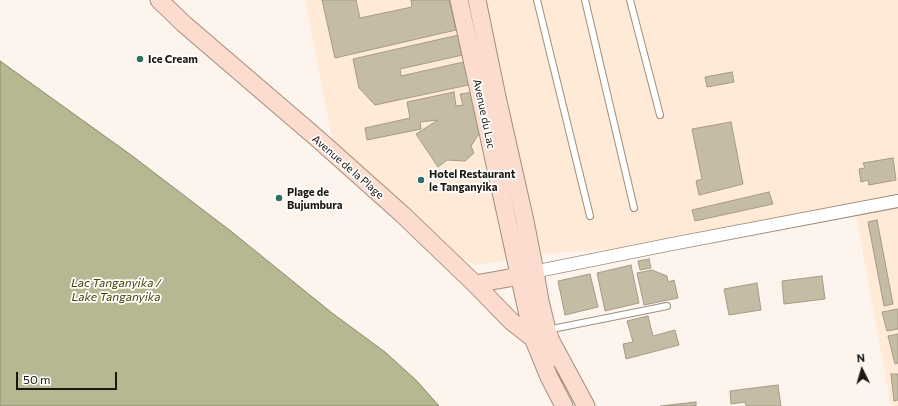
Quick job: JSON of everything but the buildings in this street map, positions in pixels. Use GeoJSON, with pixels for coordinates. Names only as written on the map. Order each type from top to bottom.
{"type":"FeatureCollection","features":[{"type":"Feature","properties":{"kind":"main road","name":"Avenue de la Plage"},"geometry":{"type":"LineString","coordinates":[[159,0],[184,24],[318,139],[390,204],[512,321],[540,334],[551,341],[586,406]]}},
{"type":"Feature","properties":{"kind":"main road","name":"Avenue du Lac"},"geometry":{"type":"LineString","coordinates":[[459,0],[527,274]]}},
{"type":"Feature","properties":{"kind":"main road","name":"Avenue du Lac"},"geometry":{"type":"LineString","coordinates":[[477,0],[525,220],[527,274]]}},
{"type":"Feature","properties":{"kind":"main road","name":"Avenue de la Plage"},"geometry":{"type":"LineString","coordinates":[[527,274],[540,301],[540,334],[549,377],[564,406]]}},
{"type":"Feature","properties":{"kind":"main road"},"geometry":{"type":"LineString","coordinates":[[475,284],[527,274]]}},
{"type":"Feature","properties":{"kind":"street"},"geometry":{"type":"LineString","coordinates":[[527,274],[672,244],[898,201]]}},
{"type":"Feature","properties":{"kind":"lane"},"geometry":{"type":"LineString","coordinates":[[538,0],[590,216]]}},
{"type":"Feature","properties":{"kind":"lane"},"geometry":{"type":"LineString","coordinates":[[586,0],[634,208]]}},
{"type":"Feature","properties":{"kind":"lane"},"geometry":{"type":"LineString","coordinates":[[630,0],[660,115]]}},
{"type":"Feature","properties":{"kind":"lane"},"geometry":{"type":"LineString","coordinates":[[540,334],[667,306]]}},
{"type":"Feature","properties":{"kind":"shaded area"},"geometry":{"type":"Polygon","coordinates":[[[305,0],[898,0],[898,406],[891,406],[855,210],[672,244],[545,254],[475,265],[403,227],[338,169],[305,0]]]}},
{"type":"Feature","properties":{"kind":"water","name":"Lac Tanganyika / Lake Tanganyika"},"geometry":{"type":"Polygon","coordinates":[[[0,61],[131,155],[232,232],[332,313],[385,352],[417,381],[439,406],[0,406],[0,61]]]}},
{"type":"Feature","properties":{"kind":"place","name":"Ice Cream"},"geometry":{"type":"Point","coordinates":[140,59]}},
{"type":"Feature","properties":{"kind":"place","name":"Hotel Restaurant le Tanganyika"},"geometry":{"type":"Point","coordinates":[421,180]}},
{"type":"Feature","properties":{"kind":"place","name":"Plage de Bujumbura"},"geometry":{"type":"Point","coordinates":[279,198]}}]}
